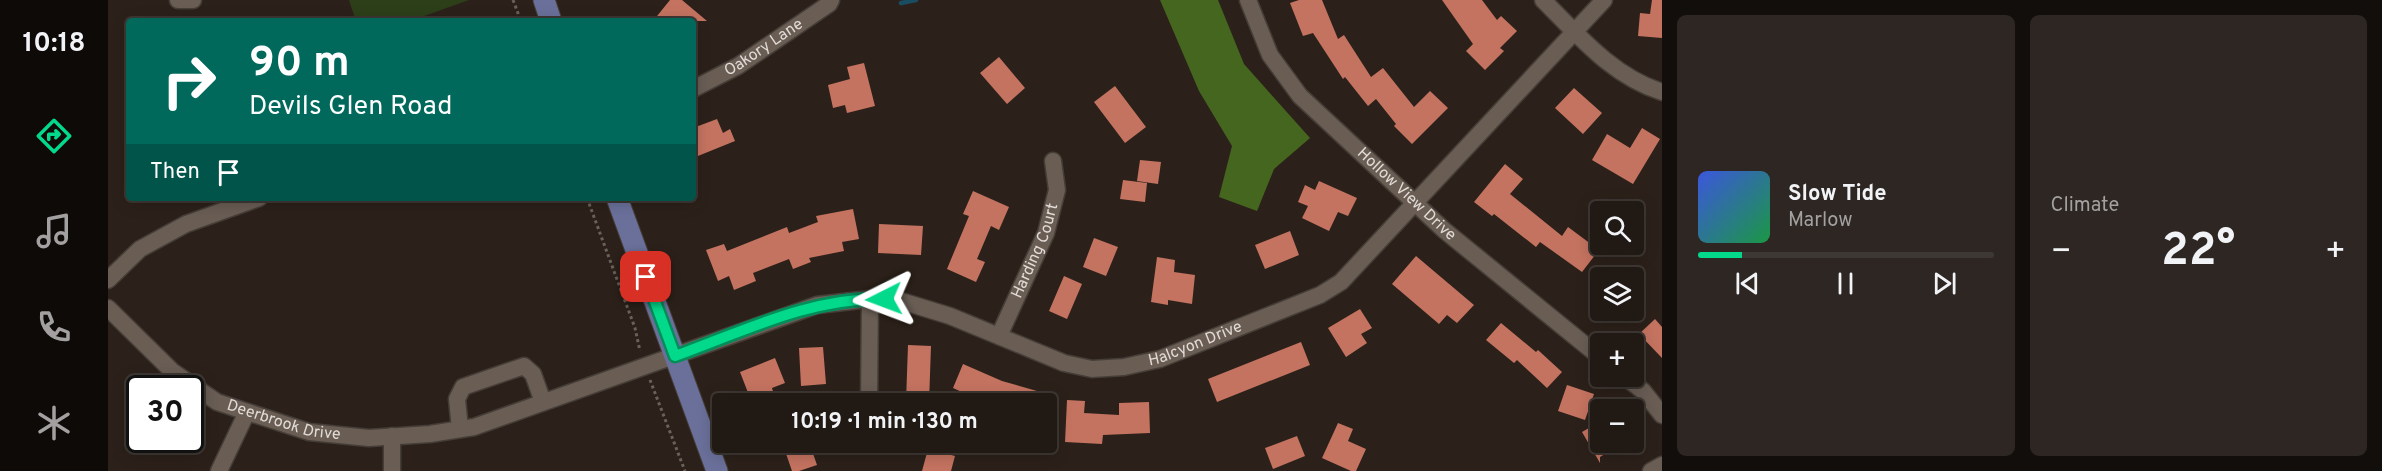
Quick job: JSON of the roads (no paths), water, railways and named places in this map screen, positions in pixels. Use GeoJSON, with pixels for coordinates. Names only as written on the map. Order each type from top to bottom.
{"type":"FeatureCollection","features":[{"type":"Feature","properties":{"kind":"main road"},"geometry":{"type":"LineString","coordinates":[[544,0],[550,18]]}},
{"type":"Feature","properties":{"kind":"main road"},"geometry":{"type":"LineString","coordinates":[[618,201],[717,471]]}},
{"type":"Feature","properties":{"kind":"street"},"geometry":{"type":"LineString","coordinates":[[178,0],[193,0]]}},
{"type":"Feature","properties":{"kind":"street","name":"Oakory Lane"},"geometry":{"type":"LineString","coordinates":[[696,87],[738,66],[829,4],[831,0]]}},
{"type":"Feature","properties":{"kind":"street","name":"Hollow View Drive"},"geometry":{"type":"LineString","coordinates":[[1248,0],[1270,55],[1300,96],[1414,204],[1590,349]]}},
{"type":"Feature","properties":{"kind":"street"},"geometry":{"type":"LineString","coordinates":[[1543,0],[1605,61],[1644,86],[1662,92]]}},
{"type":"Feature","properties":{"kind":"street","name":"Halcyon Drive"},"geometry":{"type":"LineString","coordinates":[[675,356],[817,305],[870,299],[898,300],[950,316],[1064,363],[1092,369],[1125,368],[1160,359],[1320,295],[1341,282],[1604,0]]}},
{"type":"Feature","properties":{"kind":"street","name":"Harding Court"},"geometry":{"type":"LineString","coordinates":[[999,336],[1046,233],[1057,190],[1053,161]]}},
{"type":"Feature","properties":{"kind":"street"},"geometry":{"type":"LineString","coordinates":[[108,280],[140,249],[177,229],[251,201]]}},
{"type":"Feature","properties":{"kind":"street"},"geometry":{"type":"LineString","coordinates":[[869,393],[870,299]]}},
{"type":"Feature","properties":{"kind":"street","name":"Deerbrook Drive"},"geometry":{"type":"LineString","coordinates":[[108,308],[172,371],[217,402],[309,432],[369,438],[474,427],[675,356]]}},
{"type":"Feature","properties":{"kind":"street"},"geometry":{"type":"LineString","coordinates":[[460,429],[457,399],[464,387],[524,366],[533,374],[543,402]]}},
{"type":"Feature","properties":{"kind":"street"},"geometry":{"type":"LineString","coordinates":[[1638,387],[1662,415]]}},
{"type":"Feature","properties":{"kind":"street"},"geometry":{"type":"LineString","coordinates":[[219,471],[247,412]]}},
{"type":"Feature","properties":{"kind":"street"},"geometry":{"type":"LineString","coordinates":[[392,436],[392,471]]}},
{"type":"Feature","properties":{"kind":"street"},"geometry":{"type":"LineString","coordinates":[[1651,471],[1662,465]]}},
{"type":"Feature","properties":{"kind":"waterway"},"geometry":{"type":"LineString","coordinates":[[901,3],[916,0]]}}]}
